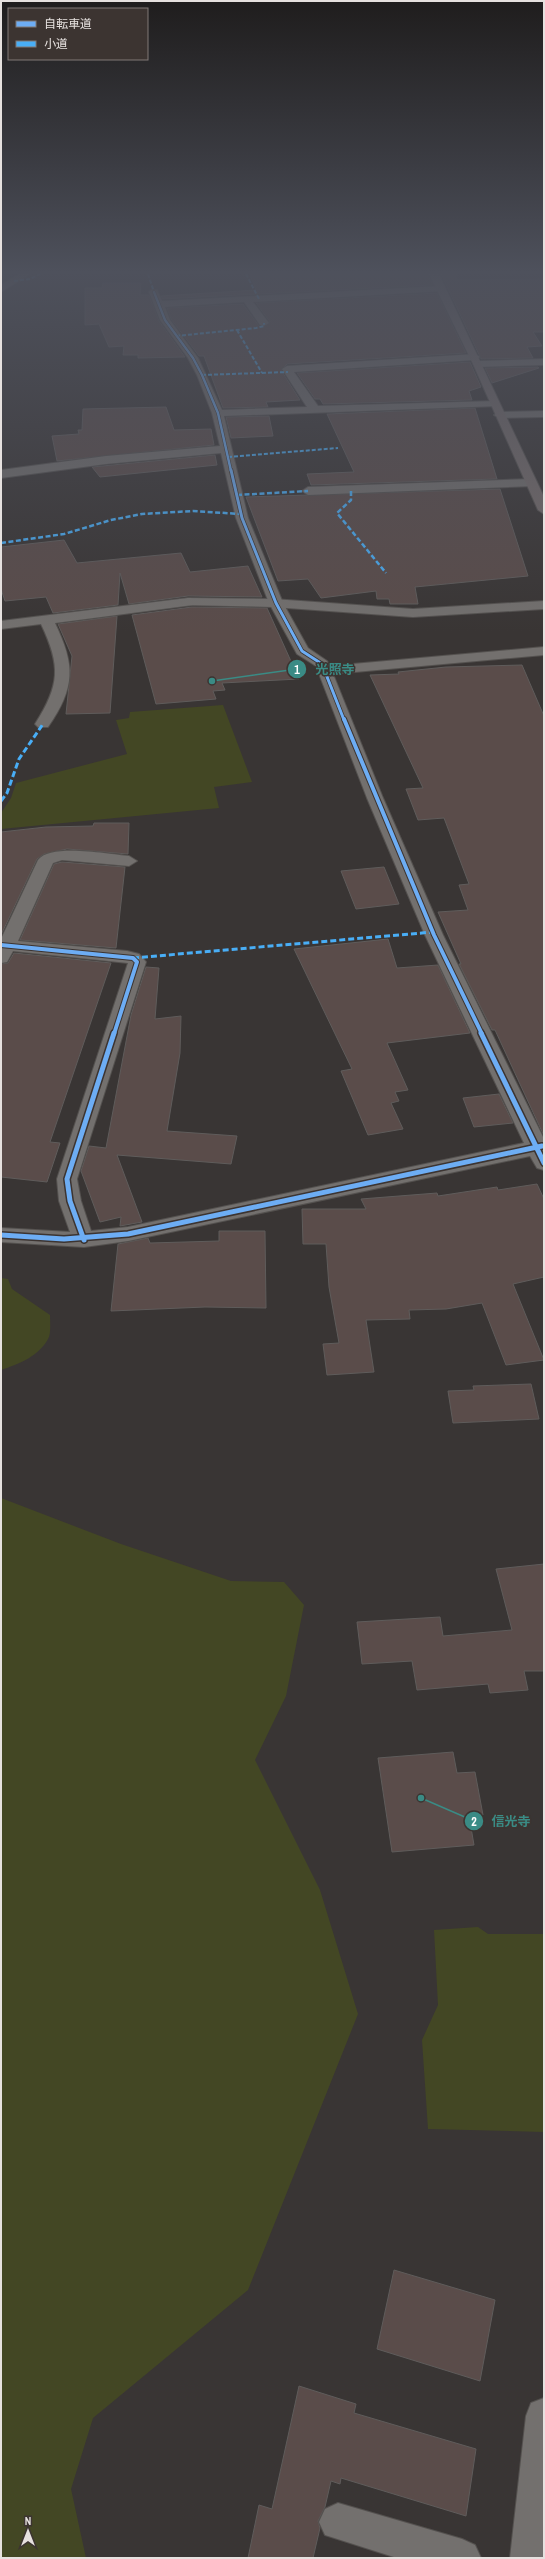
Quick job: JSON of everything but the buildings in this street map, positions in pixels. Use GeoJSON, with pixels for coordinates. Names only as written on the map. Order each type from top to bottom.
{"type":"FeatureCollection","features":[{"type":"Feature","properties":{"kind":"highway"},"geometry":{"type":"LineString","coordinates":[[491,393],[544,510]]}},
{"type":"Feature","properties":{"kind":"street"},"geometry":{"type":"LineString","coordinates":[[1,1235],[84,1240],[128,1234],[542,1152],[434,935],[374,798],[322,664],[302,651],[276,603],[242,518],[218,413],[209,393]]}},
{"type":"Feature","properties":{"kind":"street"},"geometry":{"type":"LineString","coordinates":[[305,393],[312,408]]}},
{"type":"Feature","properties":{"kind":"street"},"geometry":{"type":"LineString","coordinates":[[218,413],[312,408],[495,404]]}},
{"type":"Feature","properties":{"kind":"street"},"geometry":{"type":"LineString","coordinates":[[500,415],[544,414]]}},
{"type":"Feature","properties":{"kind":"street"},"geometry":{"type":"LineString","coordinates":[[1,474],[106,460],[226,449]]}},
{"type":"Feature","properties":{"kind":"street"},"geometry":{"type":"LineString","coordinates":[[344,478],[351,491]]}},
{"type":"Feature","properties":{"kind":"street"},"geometry":{"type":"LineString","coordinates":[[308,491],[351,491],[531,482]]}},
{"type":"Feature","properties":{"kind":"street"},"geometry":{"type":"LineString","coordinates":[[1,626],[46,619],[188,602],[226,600],[414,612],[544,605]]}},
{"type":"Feature","properties":{"kind":"street"},"geometry":{"type":"LineString","coordinates":[[43,724],[62,688],[64,668],[62,653],[46,619]]}},
{"type":"Feature","properties":{"kind":"street"},"geometry":{"type":"LineString","coordinates":[[324,671],[544,651]]}},
{"type":"Feature","properties":{"kind":"street"},"geometry":{"type":"LineString","coordinates":[[84,1240],[70,1200],[67,1178],[137,962],[133,958],[127,956],[3,949],[46,860],[61,855],[129,861]]}},
{"type":"Feature","properties":{"kind":"street"},"geometry":{"type":"LineString","coordinates":[[528,2558],[544,2416]]}},
{"type":"Feature","properties":{"kind":"street"},"geometry":{"type":"LineString","coordinates":[[338,2522],[462,2558]]}},
{"type":"Feature","properties":{"kind":"green space"},"geometry":{"type":"Polygon","coordinates":[[[223,705],[252,782],[214,787],[219,808],[1,829],[1,813],[11,798],[16,783],[127,754],[116,720],[129,718],[130,712],[223,705]]]}},
{"type":"Feature","properties":{"kind":"green space"},"geometry":{"type":"Polygon","coordinates":[[[1,1278],[8,1279],[12,1289],[50,1315],[50,1332],[45,1344],[35,1354],[22,1362],[1,1370],[1,1278]]]}},
{"type":"Feature","properties":{"kind":"green space"},"geometry":{"type":"Polygon","coordinates":[[[1,1498],[121,1544],[231,1581],[284,1582],[304,1605],[286,1696],[255,1760],[320,1890],[358,2014],[248,2290],[93,2418],[71,2489],[86,2558],[1,2558],[1,1498]]]}},
{"type":"Feature","properties":{"kind":"green space"},"geometry":{"type":"Polygon","coordinates":[[[478,1927],[488,1934],[544,1934],[544,2132],[428,2129],[422,2040],[438,2005],[434,1930],[478,1927]]]}},
{"type":"Feature","properties":{"kind":"marked path"},"geometry":{"type":"LineString","coordinates":[[228,457],[338,448]]}},
{"type":"Feature","properties":{"kind":"marked path"},"geometry":{"type":"LineString","coordinates":[[237,495],[308,491]]}},
{"type":"Feature","properties":{"kind":"marked path"},"geometry":{"type":"LineString","coordinates":[[351,491],[351,500],[337,513],[386,573]]}},
{"type":"Feature","properties":{"kind":"marked path"},"geometry":{"type":"LineString","coordinates":[[1,543],[64,534],[111,520],[142,514],[176,511],[209,511],[241,514]]}},
{"type":"Feature","properties":{"kind":"marked path"},"geometry":{"type":"LineString","coordinates":[[1,801],[7,793],[19,759],[43,724]]}},
{"type":"Feature","properties":{"kind":"marked path"},"geometry":{"type":"LineString","coordinates":[[133,958],[433,932]]}},
{"type":"Feature","properties":{"kind":"cycle path"},"geometry":{"type":"LineString","coordinates":[[210,393],[218,413],[242,518],[276,603],[302,651],[322,664],[375,798],[434,935],[544,1163]]}},
{"type":"Feature","properties":{"kind":"cycle path"},"geometry":{"type":"LineString","coordinates":[[1,945],[127,956],[133,958],[137,962],[67,1179],[70,1201],[84,1240]]}},
{"type":"Feature","properties":{"kind":"cycle path"},"geometry":{"type":"LineString","coordinates":[[1,1235],[34,1238],[80,1239],[128,1234],[542,1146]]}},
{"type":"Feature","properties":{"kind":"place","name":"光照寺"},"geometry":{"type":"Point","coordinates":[212,681]}},
{"type":"Feature","properties":{"kind":"place","name":"信光寺"},"geometry":{"type":"Point","coordinates":[421,1798]}}]}
